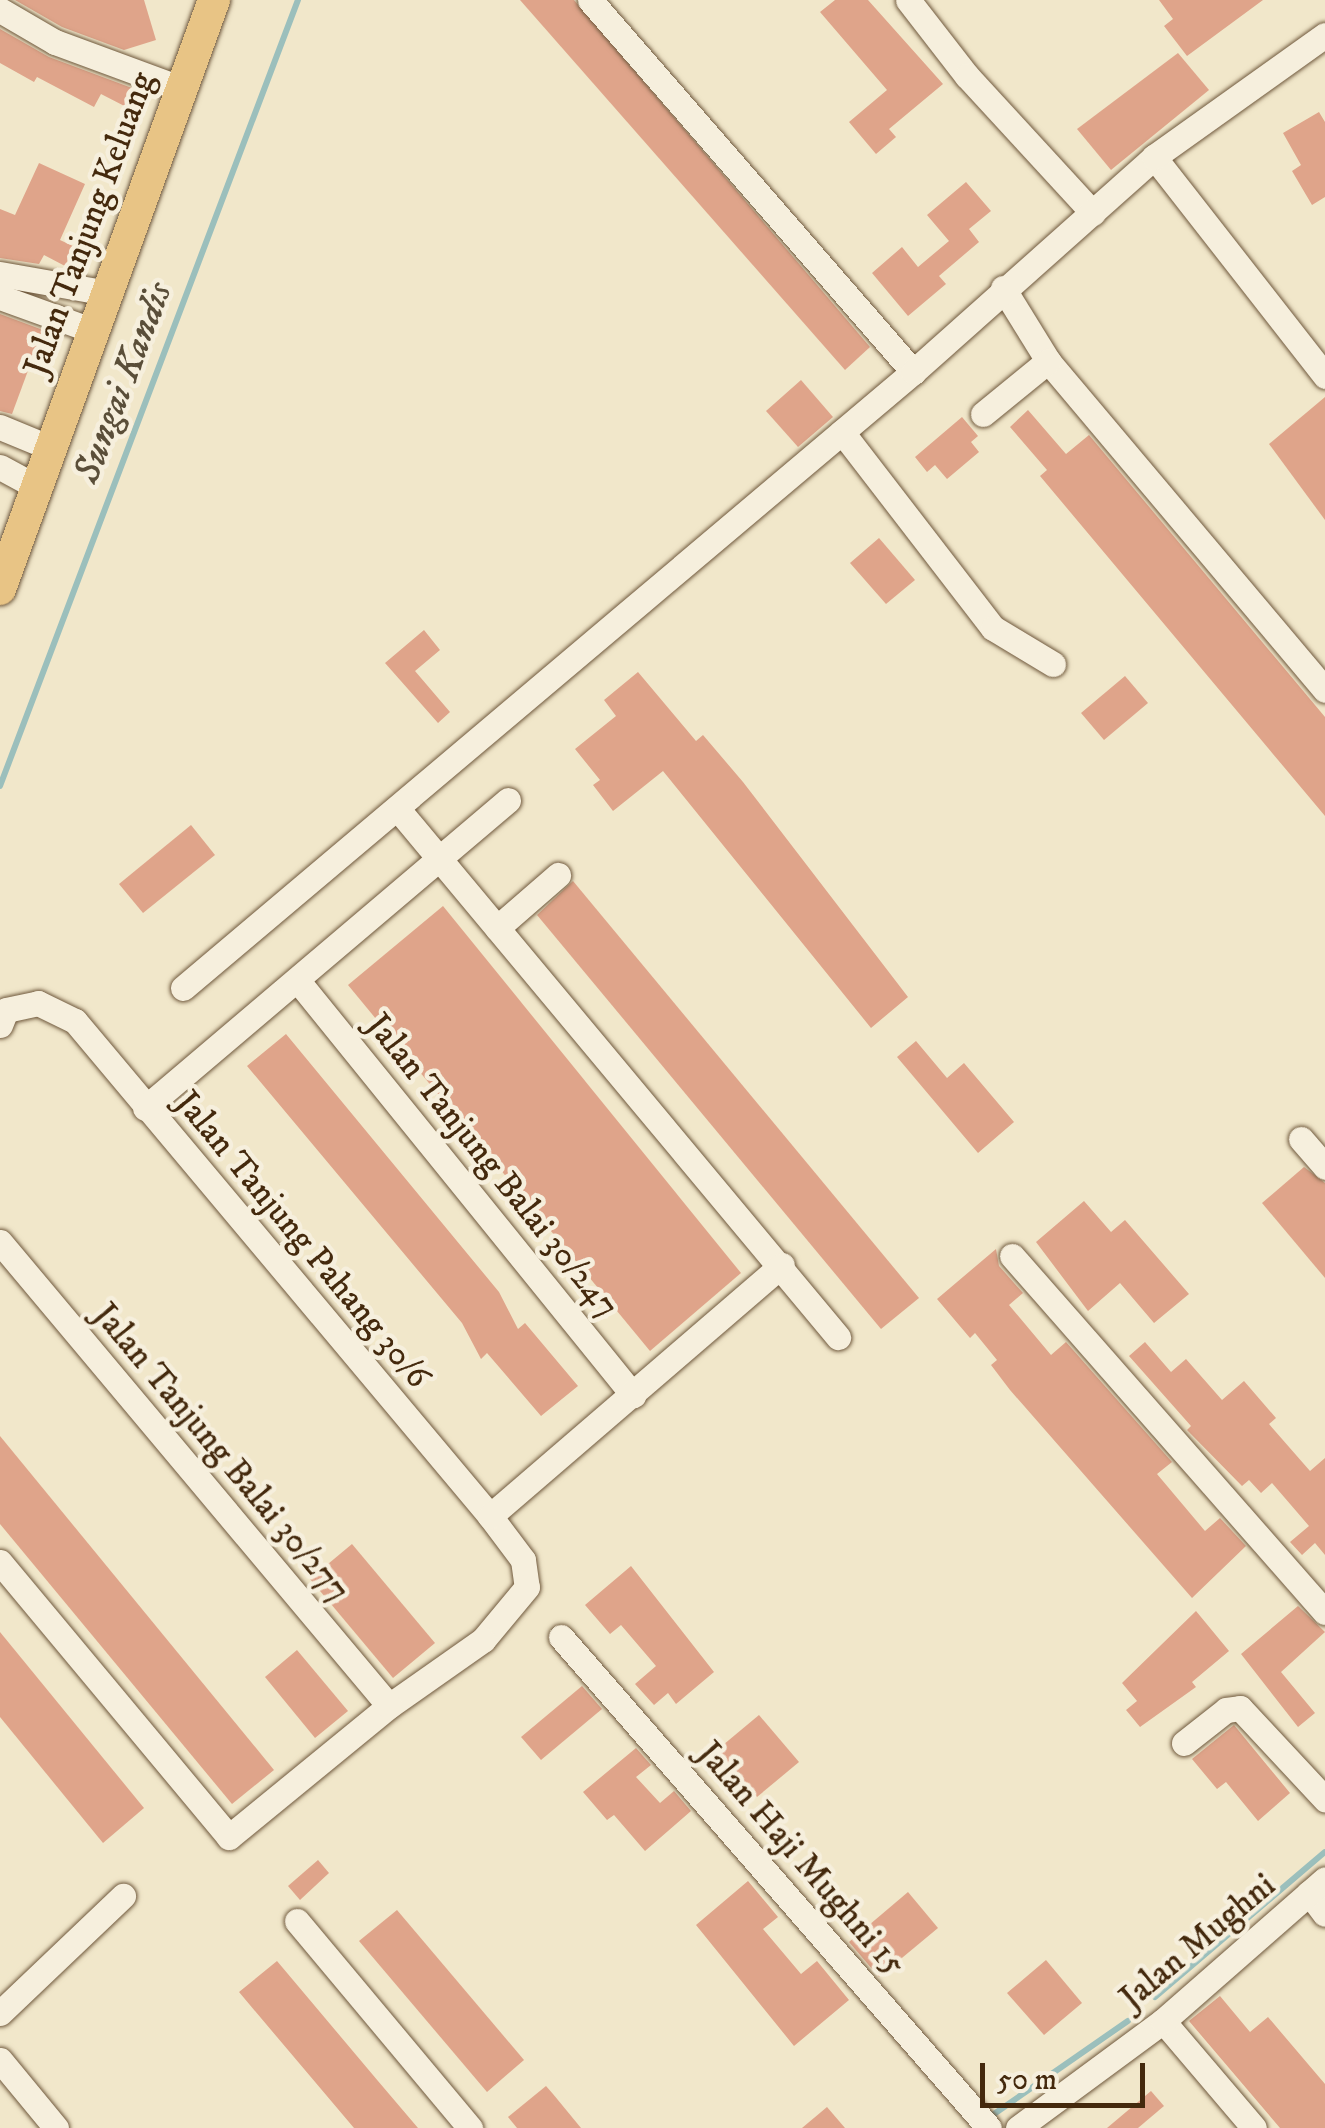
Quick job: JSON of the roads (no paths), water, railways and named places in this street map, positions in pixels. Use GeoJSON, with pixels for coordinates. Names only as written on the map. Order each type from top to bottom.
{"type":"FeatureCollection","features":[{"type":"Feature","properties":{"kind":"main road","name":"Jalan Tanjung Keluang"},"geometry":{"type":"LineString","coordinates":[[3,573],[51,448],[77,325],[108,293],[214,0]]}},
{"type":"Feature","properties":{"kind":"street"},"geometry":{"type":"LineString","coordinates":[[590,0],[913,372]]}},
{"type":"Feature","properties":{"kind":"street"},"geometry":{"type":"LineString","coordinates":[[908,0],[967,76],[1093,213]]}},
{"type":"Feature","properties":{"kind":"street"},"geometry":{"type":"LineString","coordinates":[[0,10],[55,42],[182,89]]}},
{"type":"Feature","properties":{"kind":"street"},"geometry":{"type":"LineString","coordinates":[[183,988],[913,372],[1154,157],[1325,35]]}},
{"type":"Feature","properties":{"kind":"street"},"geometry":{"type":"LineString","coordinates":[[1154,157],[1325,376]]}},
{"type":"Feature","properties":{"kind":"street"},"geometry":{"type":"LineString","coordinates":[[0,274],[108,293]]}},
{"type":"Feature","properties":{"kind":"street"},"geometry":{"type":"LineString","coordinates":[[1003,288],[1048,361],[1325,690]]}},
{"type":"Feature","properties":{"kind":"street"},"geometry":{"type":"LineString","coordinates":[[0,296],[77,325]]}},
{"type":"Feature","properties":{"kind":"street"},"geometry":{"type":"LineString","coordinates":[[982,414],[1048,361]]}},
{"type":"Feature","properties":{"kind":"street"},"geometry":{"type":"LineString","coordinates":[[0,428],[51,448]]}},
{"type":"Feature","properties":{"kind":"street"},"geometry":{"type":"LineString","coordinates":[[842,432],[993,628],[1053,664]]}},
{"type":"Feature","properties":{"kind":"street"},"geometry":{"type":"LineString","coordinates":[[0,467],[37,487]]}},
{"type":"Feature","properties":{"kind":"street"},"geometry":{"type":"LineString","coordinates":[[145,1108],[508,800]]}},
{"type":"Feature","properties":{"kind":"street"},"geometry":{"type":"LineString","coordinates":[[397,808],[782,1266],[838,1338]]}},
{"type":"Feature","properties":{"kind":"street"},"geometry":{"type":"LineString","coordinates":[[497,928],[558,876]]}},
{"type":"Feature","properties":{"kind":"street","name":"Jalan Tanjung Balai 30/247"},"geometry":{"type":"LineString","coordinates":[[298,981],[633,1395]]}},
{"type":"Feature","properties":{"kind":"street","name":"Jalan Tanjung Pahang 30/6"},"geometry":{"type":"LineString","coordinates":[[3,1017],[38,1003],[75,1021],[523,1560],[527,1587],[499,1625],[390,1706]]}},
{"type":"Feature","properties":{"kind":"street"},"geometry":{"type":"LineString","coordinates":[[1301,1139],[1325,1167]]}},
{"type":"Feature","properties":{"kind":"street","name":"Jalan Tanjung Balai 30/277"},"geometry":{"type":"LineString","coordinates":[[0,1242],[390,1706]]}},
{"type":"Feature","properties":{"kind":"street"},"geometry":{"type":"LineString","coordinates":[[1012,1256],[1325,1612]]}},
{"type":"Feature","properties":{"kind":"street"},"geometry":{"type":"LineString","coordinates":[[490,1516],[782,1266]]}},
{"type":"Feature","properties":{"kind":"street"},"geometry":{"type":"LineString","coordinates":[[0,1562],[229,1838],[390,1706]]}},
{"type":"Feature","properties":{"kind":"street","name":"Jalan Haji Mughni 15"},"geometry":{"type":"LineString","coordinates":[[560,1636],[989,2128]]}},
{"type":"Feature","properties":{"kind":"street"},"geometry":{"type":"LineString","coordinates":[[1184,1743],[1226,1710],[1240,1708],[1325,1799]]}},
{"type":"Feature","properties":{"kind":"street"},"geometry":{"type":"LineString","coordinates":[[1317,1886],[1325,1914]]}},
{"type":"Feature","properties":{"kind":"street","name":"Jalan Mughni"},"geometry":{"type":"LineString","coordinates":[[1018,2128],[1163,2020],[1317,1886]]}},
{"type":"Feature","properties":{"kind":"street"},"geometry":{"type":"LineString","coordinates":[[0,2013],[123,1896]]}},
{"type":"Feature","properties":{"kind":"street"},"geometry":{"type":"LineString","coordinates":[[296,1921],[470,2128]]}},
{"type":"Feature","properties":{"kind":"street"},"geometry":{"type":"LineString","coordinates":[[1163,2020],[1254,2128]]}},
{"type":"Feature","properties":{"kind":"street"},"geometry":{"type":"LineString","coordinates":[[0,2060],[56,2128]]}},
{"type":"Feature","properties":{"kind":"waterway","name":"Sungai Kandis"},"geometry":{"type":"LineString","coordinates":[[0,786],[298,0]]}},
{"type":"Feature","properties":{"kind":"waterway"},"geometry":{"type":"LineString","coordinates":[[1155,1997],[1325,1852]]}},
{"type":"Feature","properties":{"kind":"waterway"},"geometry":{"type":"LineString","coordinates":[[994,2114],[1128,2021]]}}]}
